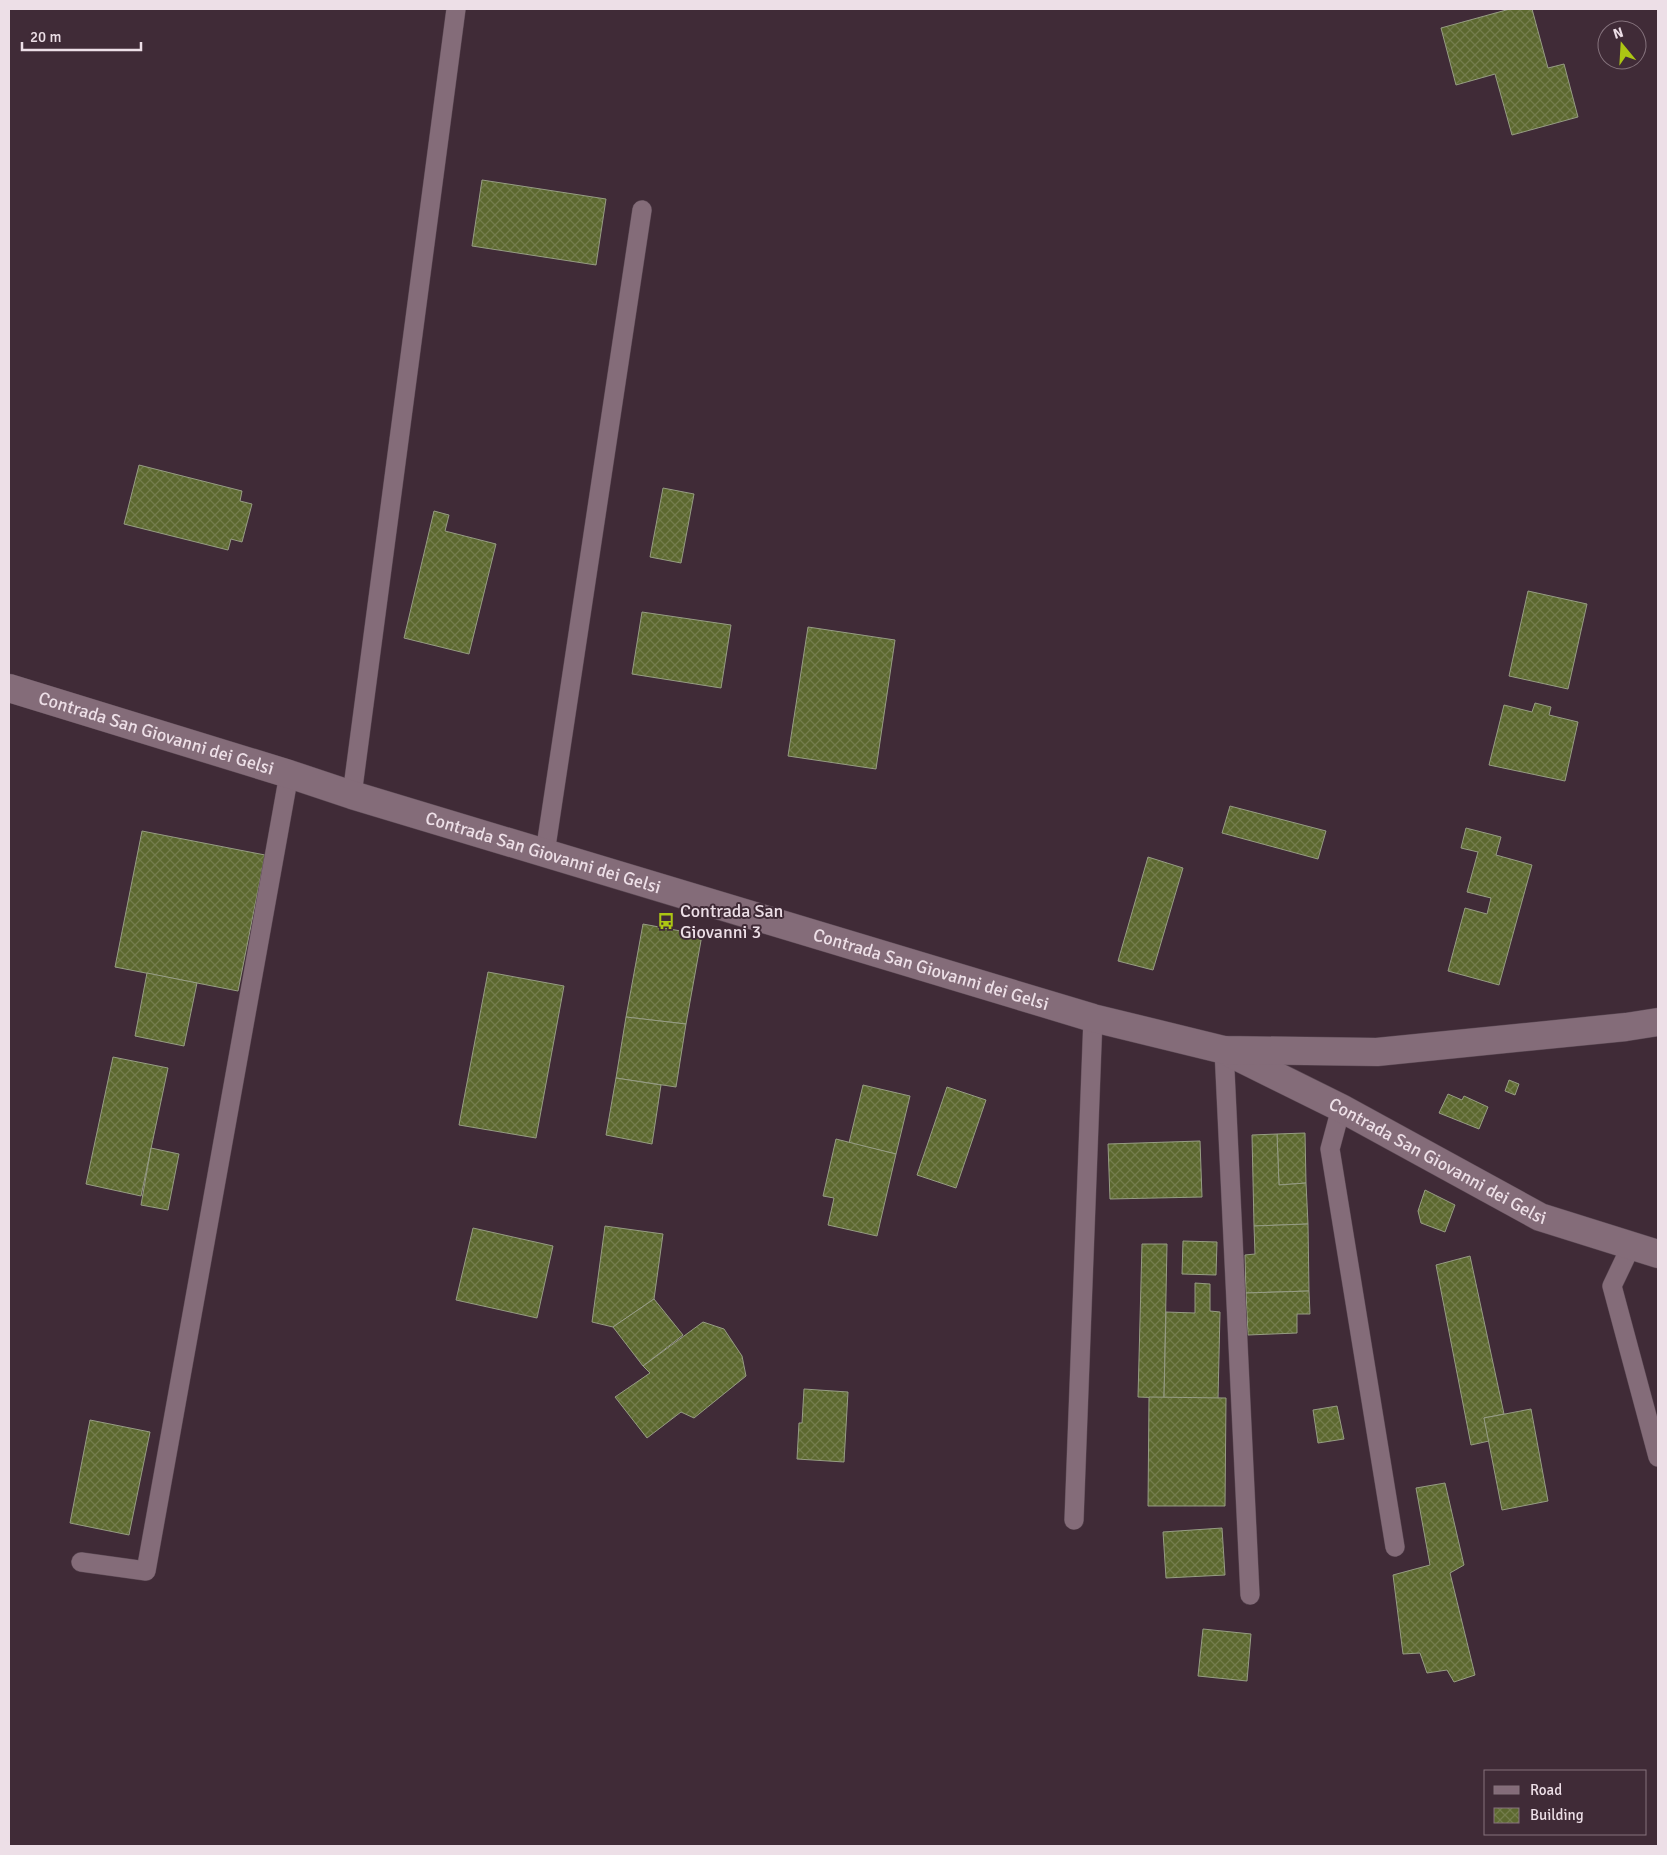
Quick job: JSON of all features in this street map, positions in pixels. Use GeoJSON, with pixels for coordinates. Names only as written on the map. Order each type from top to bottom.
{"type":"FeatureCollection","features":[{"type":"Feature","properties":{"kind":"main road","name":"Contrada San Giovanni dei Gelsi"},"geometry":{"type":"LineString","coordinates":[[9,688],[352,795],[1093,1018],[1224,1050],[1341,1108],[1540,1217],[1658,1254]]}},
{"type":"Feature","properties":{"kind":"main road","name":"Contrada San Giovanni dei Gelsi"},"geometry":{"type":"LineString","coordinates":[[1224,1050],[1377,1052],[1626,1027],[1658,1022]]}},
{"type":"Feature","properties":{"kind":"lane"},"geometry":{"type":"LineString","coordinates":[[352,795],[456,9]]}},
{"type":"Feature","properties":{"kind":"lane"},"geometry":{"type":"LineString","coordinates":[[545,853],[642,210]]}},
{"type":"Feature","properties":{"kind":"lane"},"geometry":{"type":"LineString","coordinates":[[81,1562],[146,1571],[289,774]]}},
{"type":"Feature","properties":{"kind":"lane"},"geometry":{"type":"LineString","coordinates":[[1074,1520],[1093,1018]]}},
{"type":"Feature","properties":{"kind":"lane"},"geometry":{"type":"LineString","coordinates":[[1224,1050],[1250,1596]]}},
{"type":"Feature","properties":{"kind":"lane"},"geometry":{"type":"LineString","coordinates":[[1341,1108],[1330,1149],[1395,1547]]}},
{"type":"Feature","properties":{"kind":"lane"},"geometry":{"type":"LineString","coordinates":[[1631,1246],[1612,1286],[1658,1457]]}},
{"type":"Feature","properties":{"kind":"building"},"geometry":{"type":"Polygon","coordinates":[[[1510,9],[1532,9],[1548,68],[1564,64],[1578,117],[1512,135],[1495,74],[1456,85],[1441,28],[1510,9]]]}},
{"type":"Feature","properties":{"kind":"building"},"geometry":{"type":"Polygon","coordinates":[[[482,180],[606,199],[596,265],[472,246],[482,180]]]}},
{"type":"Feature","properties":{"kind":"building"},"geometry":{"type":"Polygon","coordinates":[[[139,465],[242,491],[240,501],[252,504],[242,542],[231,539],[228,550],[124,524],[139,465]]]}},
{"type":"Feature","properties":{"kind":"building"},"geometry":{"type":"Polygon","coordinates":[[[663,488],[694,494],[681,563],[650,557],[663,488]]]}},
{"type":"Feature","properties":{"kind":"building"},"geometry":{"type":"Polygon","coordinates":[[[434,511],[449,515],[445,531],[496,544],[469,654],[404,638],[434,511]]]}},
{"type":"Feature","properties":{"kind":"building"},"geometry":{"type":"Polygon","coordinates":[[[1528,591],[1587,604],[1568,689],[1509,676],[1528,591]]]}},
{"type":"Feature","properties":{"kind":"building"},"geometry":{"type":"Polygon","coordinates":[[[642,612],[731,625],[721,688],[632,674],[642,612]]]}},
{"type":"Feature","properties":{"kind":"building"},"geometry":{"type":"Polygon","coordinates":[[[808,627],[895,640],[876,769],[788,756],[808,627]]]}},
{"type":"Feature","properties":{"kind":"building"},"geometry":{"type":"Polygon","coordinates":[[[1535,703],[1551,707],[1549,715],[1578,722],[1565,781],[1489,765],[1504,705],[1532,712],[1535,703]]]}},
{"type":"Feature","properties":{"kind":"building"},"geometry":{"type":"Polygon","coordinates":[[[1230,806],[1326,831],[1318,859],[1222,833],[1230,806]]]}},
{"type":"Feature","properties":{"kind":"building"},"geometry":{"type":"Polygon","coordinates":[[[1466,828],[1501,837],[1496,855],[1532,865],[1499,985],[1448,971],[1465,908],[1487,914],[1491,898],[1467,892],[1478,852],[1461,848],[1466,828]]]}},
{"type":"Feature","properties":{"kind":"building"},"geometry":{"type":"Polygon","coordinates":[[[142,831],[265,855],[238,991],[115,967],[142,831]]]}},
{"type":"Feature","properties":{"kind":"building"},"geometry":{"type":"Polygon","coordinates":[[[1148,857],[1183,868],[1153,970],[1118,961],[1148,857]]]}},
{"type":"Feature","properties":{"kind":"building"},"geometry":{"type":"Polygon","coordinates":[[[643,924],[702,935],[686,1024],[626,1017],[643,924]]]}},
{"type":"Feature","properties":{"kind":"building"},"geometry":{"type":"Polygon","coordinates":[[[488,972],[564,986],[536,1138],[459,1125],[488,972]]]}},
{"type":"Feature","properties":{"kind":"building"},"geometry":{"type":"Polygon","coordinates":[[[147,973],[197,983],[184,1046],[135,1036],[147,973]]]}},
{"type":"Feature","properties":{"kind":"building"},"geometry":{"type":"Polygon","coordinates":[[[626,1017],[686,1024],[676,1087],[616,1078],[626,1017]]]}},
{"type":"Feature","properties":{"kind":"building"},"geometry":{"type":"Polygon","coordinates":[[[113,1057],[168,1068],[141,1196],[86,1184],[113,1057]]]}},
{"type":"Feature","properties":{"kind":"building"},"geometry":{"type":"Polygon","coordinates":[[[616,1078],[661,1085],[652,1144],[606,1135],[616,1078]]]}},
{"type":"Feature","properties":{"kind":"building"},"geometry":{"type":"Polygon","coordinates":[[[1509,1080],[1519,1084],[1515,1095],[1505,1091],[1509,1080]]]}},
{"type":"Feature","properties":{"kind":"building"},"geometry":{"type":"Polygon","coordinates":[[[863,1085],[910,1096],[896,1154],[849,1143],[863,1085]]]}},
{"type":"Feature","properties":{"kind":"building"},"geometry":{"type":"Polygon","coordinates":[[[947,1087],[986,1100],[956,1188],[917,1175],[947,1087]]]}},
{"type":"Feature","properties":{"kind":"building"},"geometry":{"type":"Polygon","coordinates":[[[1448,1094],[1462,1100],[1464,1096],[1488,1107],[1479,1129],[1439,1113],[1448,1094]]]}},
{"type":"Feature","properties":{"kind":"building"},"geometry":{"type":"Polygon","coordinates":[[[1305,1133],[1306,1183],[1279,1185],[1277,1134],[1305,1133]]]}},
{"type":"Feature","properties":{"kind":"building"},"geometry":{"type":"Polygon","coordinates":[[[1277,1134],[1279,1185],[1306,1183],[1308,1224],[1254,1226],[1252,1135],[1277,1134]]]}},
{"type":"Feature","properties":{"kind":"building"},"geometry":{"type":"Polygon","coordinates":[[[836,1139],[896,1154],[877,1236],[828,1225],[834,1198],[823,1196],[836,1139]]]}},
{"type":"Feature","properties":{"kind":"building"},"geometry":{"type":"Polygon","coordinates":[[[1200,1141],[1202,1197],[1110,1199],[1108,1144],[1200,1141]]]}},
{"type":"Feature","properties":{"kind":"building"},"geometry":{"type":"Polygon","coordinates":[[[151,1148],[179,1154],[168,1210],[141,1205],[151,1148]]]}},
{"type":"Feature","properties":{"kind":"building"},"geometry":{"type":"Polygon","coordinates":[[[1425,1190],[1455,1205],[1445,1232],[1421,1223],[1418,1211],[1425,1190]]]}},
{"type":"Feature","properties":{"kind":"building"},"geometry":{"type":"Polygon","coordinates":[[[1308,1224],[1309,1291],[1246,1293],[1245,1255],[1255,1254],[1254,1226],[1308,1224]]]}},
{"type":"Feature","properties":{"kind":"building"},"geometry":{"type":"Polygon","coordinates":[[[605,1226],[663,1234],[654,1299],[613,1327],[592,1322],[605,1226]]]}},
{"type":"Feature","properties":{"kind":"building"},"geometry":{"type":"Polygon","coordinates":[[[473,1228],[553,1246],[537,1318],[456,1300],[473,1228]]]}},
{"type":"Feature","properties":{"kind":"building"},"geometry":{"type":"Polygon","coordinates":[[[1183,1241],[1217,1242],[1216,1275],[1182,1274],[1183,1241]]]}},
{"type":"Feature","properties":{"kind":"building"},"geometry":{"type":"Polygon","coordinates":[[[1142,1244],[1167,1244],[1164,1398],[1138,1397],[1142,1244]]]}},
{"type":"Feature","properties":{"kind":"building"},"geometry":{"type":"Polygon","coordinates":[[[1470,1256],[1504,1414],[1484,1418],[1489,1441],[1471,1445],[1436,1265],[1470,1256]]]}},
{"type":"Feature","properties":{"kind":"building"},"geometry":{"type":"Polygon","coordinates":[[[1195,1283],[1210,1284],[1210,1311],[1220,1312],[1218,1399],[1164,1398],[1166,1312],[1195,1313],[1195,1283]]]}},
{"type":"Feature","properties":{"kind":"building"},"geometry":{"type":"Polygon","coordinates":[[[1309,1291],[1310,1314],[1297,1314],[1297,1333],[1248,1335],[1246,1293],[1309,1291]]]}},
{"type":"Feature","properties":{"kind":"building"},"geometry":{"type":"Polygon","coordinates":[[[654,1299],[683,1335],[643,1366],[613,1327],[654,1299]]]}},
{"type":"Feature","properties":{"kind":"building"},"geometry":{"type":"Polygon","coordinates":[[[703,1322],[724,1329],[742,1356],[746,1376],[694,1418],[681,1412],[647,1438],[615,1397],[650,1373],[643,1366],[703,1322]]]}},
{"type":"Feature","properties":{"kind":"building"},"geometry":{"type":"Polygon","coordinates":[[[804,1389],[848,1392],[844,1462],[797,1459],[799,1423],[802,1423],[804,1389]]]}},
{"type":"Feature","properties":{"kind":"building"},"geometry":{"type":"Polygon","coordinates":[[[1149,1397],[1226,1398],[1225,1506],[1148,1506],[1149,1397]]]}},
{"type":"Feature","properties":{"kind":"building"},"geometry":{"type":"Polygon","coordinates":[[[1337,1406],[1344,1439],[1318,1443],[1313,1410],[1337,1406]]]}},
{"type":"Feature","properties":{"kind":"building"},"geometry":{"type":"Polygon","coordinates":[[[1531,1409],[1548,1501],[1502,1510],[1484,1418],[1531,1409]]]}},
{"type":"Feature","properties":{"kind":"building"},"geometry":{"type":"Polygon","coordinates":[[[90,1420],[150,1432],[129,1535],[70,1523],[90,1420]]]}},
{"type":"Feature","properties":{"kind":"building"},"geometry":{"type":"Polygon","coordinates":[[[1445,1483],[1464,1565],[1450,1573],[1475,1675],[1454,1682],[1447,1670],[1427,1673],[1420,1653],[1403,1654],[1393,1575],[1430,1565],[1416,1488],[1445,1483]]]}},
{"type":"Feature","properties":{"kind":"building"},"geometry":{"type":"Polygon","coordinates":[[[1222,1528],[1225,1575],[1166,1578],[1163,1532],[1222,1528]]]}},
{"type":"Feature","properties":{"kind":"building"},"geometry":{"type":"Polygon","coordinates":[[[1203,1629],[1251,1634],[1247,1681],[1198,1676],[1203,1629]]]}},
{"type":"Feature","properties":{"kind":"place","name":"Contrada San Giovanni 3"},"geometry":{"type":"Point","coordinates":[666,921]}}]}
